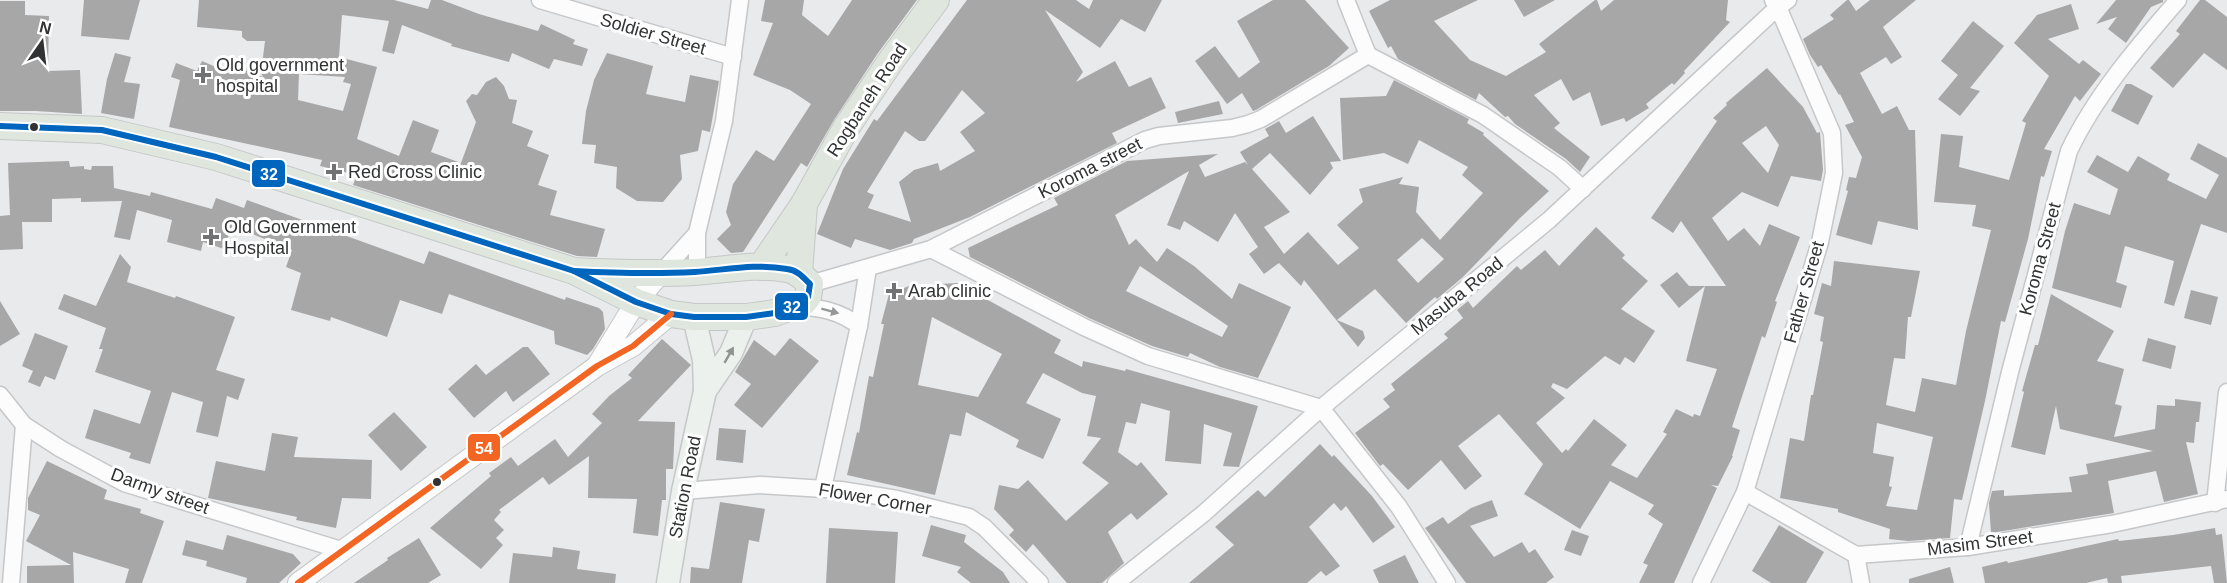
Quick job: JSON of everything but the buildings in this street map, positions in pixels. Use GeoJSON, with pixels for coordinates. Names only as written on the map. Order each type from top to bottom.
{"type":"FeatureCollection","features":[{"type":"Feature","properties":{"kind":"main road","name":"Rogbaneh Road"},"geometry":{"type":"LineString","coordinates":[[761,267],[804,204],[846,128],[890,62],[936,0]]}},
{"type":"Feature","properties":{"kind":"main road"},"geometry":{"type":"LineString","coordinates":[[0,126],[102,130],[216,157],[573,271],[636,302],[682,315],[746,317],[775,313],[802,288],[804,204]]}},
{"type":"Feature","properties":{"kind":"main road"},"geometry":{"type":"LineString","coordinates":[[573,271],[660,274],[761,267],[788,268],[802,288]]}},
{"type":"Feature","properties":{"kind":"main road","name":"Station Road"},"geometry":{"type":"LineString","coordinates":[[668,583],[683,491],[705,391],[704,360],[682,315]]}},
{"type":"Feature","properties":{"kind":"main road","name":"Station Road"},"geometry":{"type":"LineString","coordinates":[[705,391],[731,353],[746,317]]}},
{"type":"Feature","properties":{"kind":"street","name":"Soldier Street"},"geometry":{"type":"LineString","coordinates":[[540,0],[733,57]]}},
{"type":"Feature","properties":{"kind":"street","name":"Soldier Street"},"geometry":{"type":"LineString","coordinates":[[697,272],[697,233],[724,122],[740,0]]}},
{"type":"Feature","properties":{"kind":"street"},"geometry":{"type":"LineString","coordinates":[[1346,0],[1368,56],[1483,115],[1560,168],[1583,189]]}},
{"type":"Feature","properties":{"kind":"street","name":"Koroma Street"},"geometry":{"type":"LineString","coordinates":[[1968,547],[2010,372],[2070,152],[2082,124],[2097,101],[2178,0]]}},
{"type":"Feature","properties":{"kind":"street","name":"Masuba Road"},"geometry":{"type":"LineString","coordinates":[[1116,583],[1203,514],[1321,408],[1549,220],[1779,2]]}},
{"type":"Feature","properties":{"kind":"street","name":"Father Street"},"geometry":{"type":"LineString","coordinates":[[1701,583],[1745,492],[1820,242],[1834,173],[1832,133],[1779,2]]}},
{"type":"Feature","properties":{"kind":"street","name":"Koroma street"},"geometry":{"type":"LineString","coordinates":[[802,288],[931,249],[1145,140],[1159,136],[1232,128],[1261,119],[1368,56]]}},
{"type":"Feature","properties":{"kind":"street","name":"Soldier Street"},"geometry":{"type":"LineString","coordinates":[[660,274],[697,233]]}},
{"type":"Feature","properties":{"kind":"street"},"geometry":{"type":"LineString","coordinates":[[931,249],[1084,327],[1148,356],[1321,408],[1399,507],[1447,583]]}},
{"type":"Feature","properties":{"kind":"street"},"geometry":{"type":"LineString","coordinates":[[823,488],[859,326],[868,268]]}},
{"type":"Feature","properties":{"kind":"street"},"geometry":{"type":"LineString","coordinates":[[597,366],[636,302],[660,274]]}},
{"type":"Feature","properties":{"kind":"street"},"geometry":{"type":"LineString","coordinates":[[802,288],[831,310],[842,314],[859,326]]}},
{"type":"Feature","properties":{"kind":"street"},"geometry":{"type":"LineString","coordinates":[[298,583],[597,366],[682,315]]}},
{"type":"Feature","properties":{"kind":"street"},"geometry":{"type":"LineString","coordinates":[[2221,501],[2227,392]]}},
{"type":"Feature","properties":{"kind":"street","name":"Darmy street"},"geometry":{"type":"LineString","coordinates":[[0,395],[24,425],[61,449],[124,483],[341,550]]}},
{"type":"Feature","properties":{"kind":"street"},"geometry":{"type":"LineString","coordinates":[[7,578],[24,425]]}},
{"type":"Feature","properties":{"kind":"street","name":"Flower Corner"},"geometry":{"type":"LineString","coordinates":[[683,491],[760,485],[823,488],[897,499],[969,517],[984,527],[1040,583]]}},
{"type":"Feature","properties":{"kind":"street"},"geometry":{"type":"LineString","coordinates":[[1745,492],[1856,555],[1861,583]]}},
{"type":"Feature","properties":{"kind":"street","name":"Masim Street"},"geometry":{"type":"LineString","coordinates":[[1856,555],[1968,547],[2112,524],[2221,501]]}},
{"type":"Feature","properties":{"kind":"transit line","name":"32"},"geometry":{"type":"LineString","coordinates":[[0,126],[102,130],[216,157],[574,271],[636,302],[671,314],[694,317],[746,317],[775,313],[804,302],[808,297],[810,284],[800,274],[776,267],[664,273],[574,271]]}},
{"type":"Feature","properties":{"kind":"transit line","name":"54"},"geometry":{"type":"LineString","coordinates":[[298,583],[597,366],[633,346],[671,314]]}},
{"type":"Feature","properties":{"kind":"place","name":"Old government hospital"},"geometry":{"type":"Point","coordinates":[203,75]}},
{"type":"Feature","properties":{"kind":"place","name":"Red Cross Clinic"},"geometry":{"type":"Point","coordinates":[334,172]}},
{"type":"Feature","properties":{"kind":"place","name":"Old Government Hospital"},"geometry":{"type":"Point","coordinates":[211,237]}},
{"type":"Feature","properties":{"kind":"place","name":"Arab clinic"},"geometry":{"type":"Point","coordinates":[894,291]}}]}
